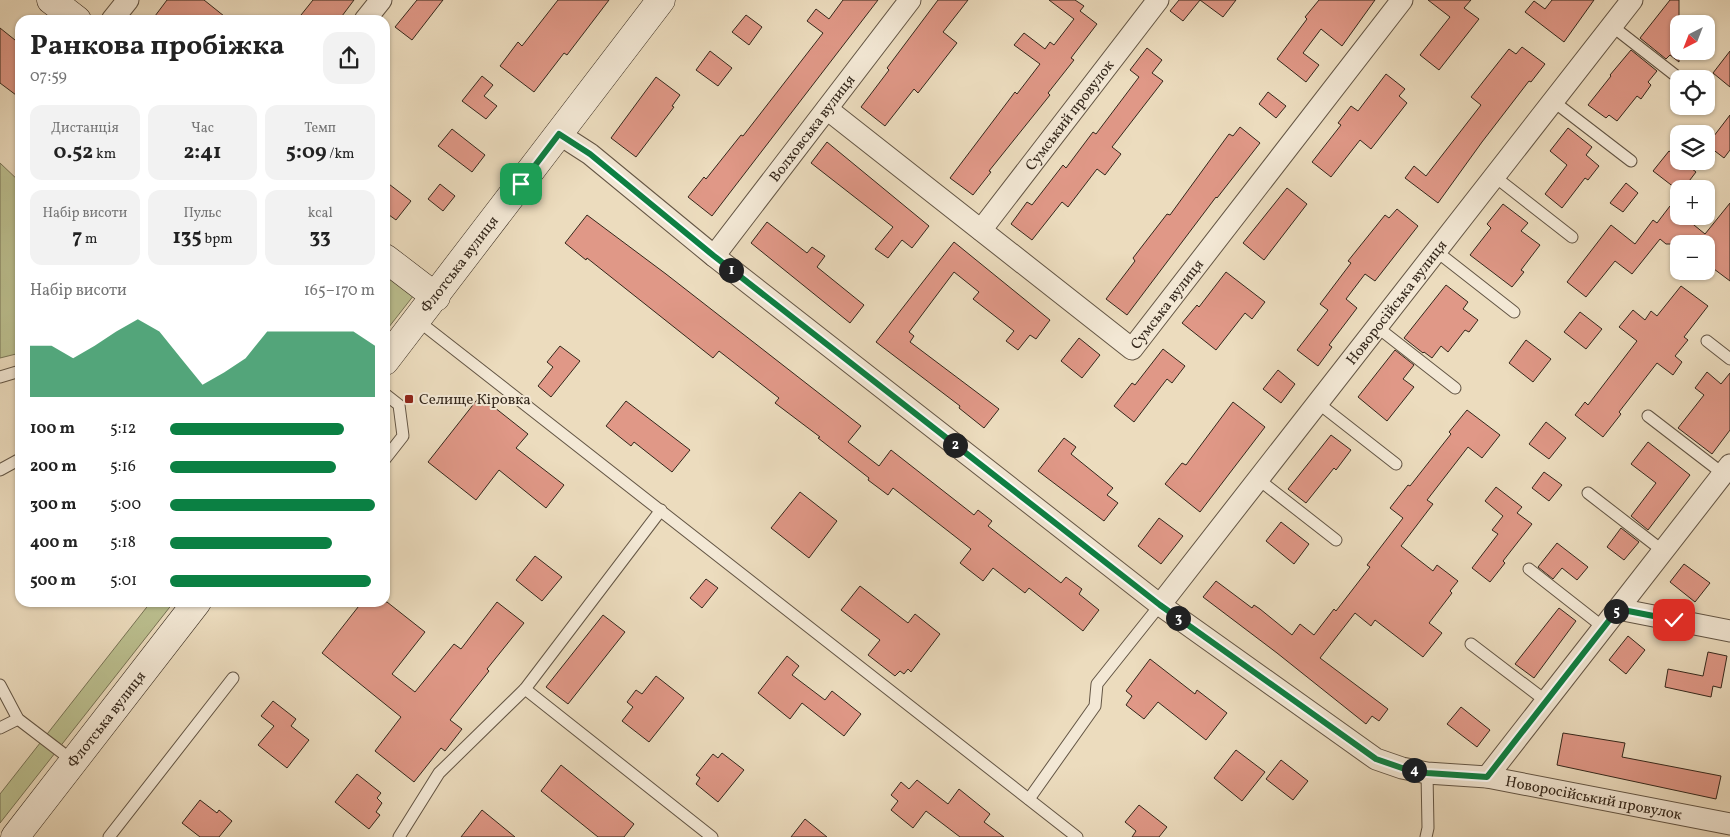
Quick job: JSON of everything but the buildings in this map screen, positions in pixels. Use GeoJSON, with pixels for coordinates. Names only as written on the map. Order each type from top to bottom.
{"type":"FeatureCollection","features":[{"type":"Feature","properties":{"kind":"street"},"geometry":{"type":"LineString","coordinates":[[51,0],[70,15]]}},
{"type":"Feature","properties":{"kind":"street"},"geometry":{"type":"LineString","coordinates":[[116,15],[128,0]]}},
{"type":"Feature","properties":{"kind":"street"},"geometry":{"type":"LineString","coordinates":[[369,15],[381,0]]}},
{"type":"Feature","properties":{"kind":"street","name":"Флотська вулиця"},"geometry":{"type":"LineString","coordinates":[[390,350],[418,320],[436,297],[661,0]]}},
{"type":"Feature","properties":{"kind":"street","name":"Волховська вулиця"},"geometry":{"type":"LineString","coordinates":[[714,256],[910,0]]}},
{"type":"Feature","properties":{"kind":"street","name":"Сумський провулок"},"geometry":{"type":"LineString","coordinates":[[981,230],[1158,0]]}},
{"type":"Feature","properties":{"kind":"street","name":"Сумська вулиця"},"geometry":{"type":"LineString","coordinates":[[827,109],[1132,349],[1402,0]]}},
{"type":"Feature","properties":{"kind":"street","name":"Новоросійська вулиця"},"geometry":{"type":"LineString","coordinates":[[1160,605],[1632,0]]}},
{"type":"Feature","properties":{"kind":"street","name":"Новоросійський провулок"},"geometry":{"type":"LineString","coordinates":[[559,134],[590,154],[714,256],[1160,605],[1376,759],[1402,768],[1427,773],[1487,777],[1730,824]]}},
{"type":"Feature","properties":{"kind":"street"},"geometry":{"type":"LineString","coordinates":[[390,262],[436,297]]}},
{"type":"Feature","properties":{"kind":"street"},"geometry":{"type":"LineString","coordinates":[[1487,777],[1663,551],[1728,473]]}},
{"type":"Feature","properties":{"kind":"street","name":"Флотська вулиця"},"geometry":{"type":"LineString","coordinates":[[15,837],[190,608]]}},
{"type":"Feature","properties":{"kind":"street"},"geometry":{"type":"LineString","coordinates":[[1618,609],[1730,631]]}},
{"type":"Feature","properties":{"kind":"lane"},"geometry":{"type":"LineString","coordinates":[[1612,26],[1670,71]]}},
{"type":"Feature","properties":{"kind":"lane"},"geometry":{"type":"LineString","coordinates":[[1553,101],[1630,161]]}},
{"type":"Feature","properties":{"kind":"lane"},"geometry":{"type":"LineString","coordinates":[[1494,176],[1572,237]]}},
{"type":"Feature","properties":{"kind":"lane"},"geometry":{"type":"LineString","coordinates":[[1436,251],[1514,312]]}},
{"type":"Feature","properties":{"kind":"lane"},"geometry":{"type":"LineString","coordinates":[[418,320],[1077,837]]}},
{"type":"Feature","properties":{"kind":"lane"},"geometry":{"type":"LineString","coordinates":[[1377,328],[1454,388]]}},
{"type":"Feature","properties":{"kind":"lane"},"geometry":{"type":"LineString","coordinates":[[1707,341],[1730,359]]}},
{"type":"Feature","properties":{"kind":"lane"},"geometry":{"type":"LineString","coordinates":[[0,377],[15,372]]}},
{"type":"Feature","properties":{"kind":"lane"},"geometry":{"type":"LineString","coordinates":[[390,398],[399,404],[403,436],[390,453]]}},
{"type":"Feature","properties":{"kind":"lane"},"geometry":{"type":"LineString","coordinates":[[1318,403],[1396,464]]}},
{"type":"Feature","properties":{"kind":"lane"},"geometry":{"type":"LineString","coordinates":[[1648,416],[1728,473]]}},
{"type":"Feature","properties":{"kind":"lane"},"geometry":{"type":"LineString","coordinates":[[0,470],[15,462]]}},
{"type":"Feature","properties":{"kind":"lane"},"geometry":{"type":"LineString","coordinates":[[1258,479],[1336,540]]}},
{"type":"Feature","properties":{"kind":"lane"},"geometry":{"type":"LineString","coordinates":[[1588,493],[1663,551]]}},
{"type":"Feature","properties":{"kind":"lane"},"geometry":{"type":"LineString","coordinates":[[399,837],[440,773],[524,689],[660,510]]}},
{"type":"Feature","properties":{"kind":"lane"},"geometry":{"type":"LineString","coordinates":[[1529,569],[1604,627]]}},
{"type":"Feature","properties":{"kind":"lane"},"geometry":{"type":"LineString","coordinates":[[1028,799],[1095,706],[1097,684],[1160,605]]}},
{"type":"Feature","properties":{"kind":"lane"},"geometry":{"type":"LineString","coordinates":[[1471,644],[1546,701]]}},
{"type":"Feature","properties":{"kind":"lane"},"geometry":{"type":"LineString","coordinates":[[109,837],[233,678]]}},
{"type":"Feature","properties":{"kind":"lane"},"geometry":{"type":"LineString","coordinates":[[0,685],[18,719],[74,762]]}},
{"type":"Feature","properties":{"kind":"lane"},"geometry":{"type":"LineString","coordinates":[[524,689],[712,837]]}},
{"type":"Feature","properties":{"kind":"lane"},"geometry":{"type":"LineString","coordinates":[[0,728],[18,719]]}},
{"type":"Feature","properties":{"kind":"lane"},"geometry":{"type":"LineString","coordinates":[[1426,837],[1428,828],[1427,773]]}},
{"type":"Feature","properties":{"kind":"green space"},"geometry":{"type":"Polygon","coordinates":[[[0,163],[15,177],[15,354],[0,358],[0,163]]]}},
{"type":"Feature","properties":{"kind":"green space"},"geometry":{"type":"Polygon","coordinates":[[[390,277],[414,295],[390,326],[390,277]]]}},
{"type":"Feature","properties":{"kind":"green space"},"geometry":{"type":"Polygon","coordinates":[[[147,607],[170,607],[0,823],[0,794],[147,607]]]}},
{"type":"Feature","properties":{"kind":"place","name":"Селище Кіровка"},"geometry":{"type":"Point","coordinates":[409,399]}},
{"type":"Feature","properties":{"kind":"route"},"geometry":{"type":"LineString","coordinates":[[521,184],[559,134],[590,154],[714,256],[1160,605],[1376,759],[1402,768],[1427,773],[1487,777],[1618,609],[1674,620]]}}]}
